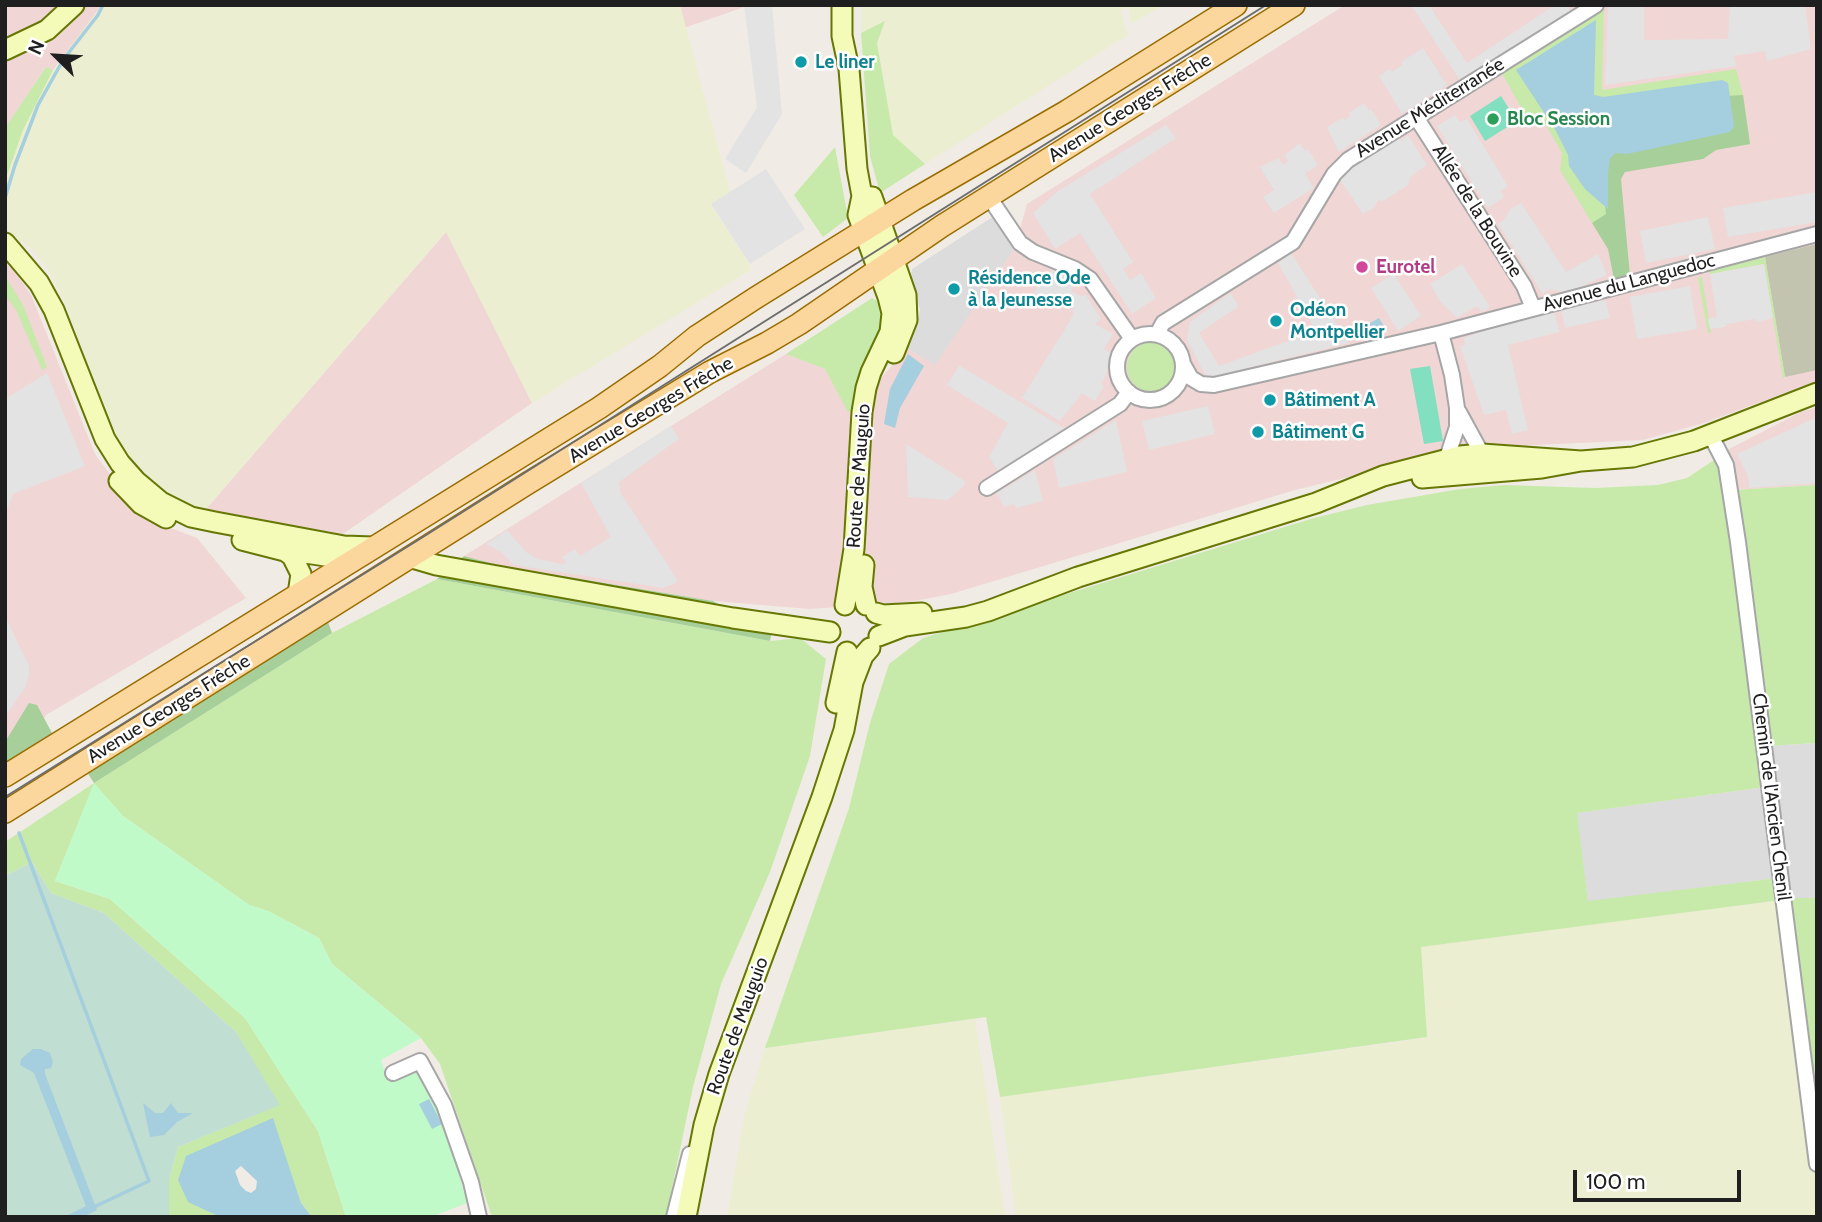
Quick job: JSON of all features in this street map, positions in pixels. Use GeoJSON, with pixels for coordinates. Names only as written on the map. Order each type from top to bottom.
{"type":"FeatureCollection","features":[{"type":"Feature","properties":{"kind":"main road","name":"Avenue Georges Frêche"},"geometry":{"type":"LineString","coordinates":[[5,776],[599,408],[660,366],[697,336],[872,226],[1067,111],[1236,5]]}},
{"type":"Feature","properties":{"kind":"main road","name":"Avenue Georges Frêche"},"geometry":{"type":"LineString","coordinates":[[5,813],[710,372],[767,343],[942,226],[1294,5]]}},
{"type":"Feature","properties":{"kind":"main road"},"geometry":{"type":"LineString","coordinates":[[373,547],[391,570]]}},
{"type":"Feature","properties":{"kind":"main road"},"geometry":{"type":"LineString","coordinates":[[352,560],[369,585]]}},
{"type":"Feature","properties":{"kind":"street"},"geometry":{"type":"LineString","coordinates":[[5,50],[47,30],[74,5]]}},
{"type":"Feature","properties":{"kind":"street"},"geometry":{"type":"LineString","coordinates":[[842,5],[842,36],[849,69]]}},
{"type":"Feature","properties":{"kind":"street"},"geometry":{"type":"LineString","coordinates":[[849,69],[853,5]]}},
{"type":"Feature","properties":{"kind":"street","name":"Avenue Méditerranée"},"geometry":{"type":"LineString","coordinates":[[1157,334],[1163,323],[1293,242],[1334,174],[1345,163],[1596,5]]}},
{"type":"Feature","properties":{"kind":"street","name":"Route de Mauguio"},"geometry":{"type":"LineString","coordinates":[[845,605],[854,549],[862,412],[871,372],[890,332],[892,313],[886,265],[872,226],[858,215],[862,196],[857,169],[849,69]]}},
{"type":"Feature","properties":{"kind":"street","name":"Allée de la Bouvine"},"geometry":{"type":"LineString","coordinates":[[1416,117],[1524,286],[1533,308]]}},
{"type":"Feature","properties":{"kind":"street"},"geometry":{"type":"LineString","coordinates":[[989,197],[1020,243],[1090,279],[1132,339]]}},
{"type":"Feature","properties":{"kind":"street","name":"Avenue du Languedoc"},"geometry":{"type":"LineString","coordinates":[[1183,364],[1191,378],[1201,384],[1214,385],[1441,333],[1817,234]]}},
{"type":"Feature","properties":{"kind":"street"},"geometry":{"type":"LineString","coordinates":[[5,243],[39,283],[54,310],[105,439],[120,463],[136,481],[161,502],[191,517],[215,523],[344,546],[373,547]]}},
{"type":"Feature","properties":{"kind":"street"},"geometry":{"type":"LineString","coordinates":[[5,261],[29,289],[44,316],[94,446],[126,489],[141,503],[167,519],[214,534],[285,551],[292,556],[301,574],[298,594]]}},
{"type":"Feature","properties":{"kind":"street","name":"Route de Mauguio"},"geometry":{"type":"LineString","coordinates":[[871,609],[862,587],[876,407],[881,381],[898,348],[907,320],[906,295],[886,265]]}},
{"type":"Feature","properties":{"kind":"street"},"geometry":{"type":"LineString","coordinates":[[1392,485],[1408,476],[1449,469],[1455,462],[1457,408],[1441,333]]}},
{"type":"Feature","properties":{"kind":"street"},"geometry":{"type":"LineString","coordinates":[[1157,334],[1175,345],[1183,364],[1179,384],[1165,396],[1146,400],[1129,392],[1119,377],[1118,368],[1121,353],[1132,339],[1157,334]]}},
{"type":"Feature","properties":{"kind":"street"},"geometry":{"type":"LineString","coordinates":[[987,488],[1120,404],[1129,392]]}},
{"type":"Feature","properties":{"kind":"street"},"geometry":{"type":"LineString","coordinates":[[1020,597],[942,612],[883,615],[859,603],[845,605],[833,616],[830,632],[836,644],[847,652],[863,652],[874,642],[905,626],[988,611],[1020,597],[1316,503],[1383,475],[1455,462],[1581,461],[1633,457],[1681,445],[1817,393]]}},
{"type":"Feature","properties":{"kind":"street"},"geometry":{"type":"LineString","coordinates":[[1457,408],[1483,463]]}},
{"type":"Feature","properties":{"kind":"street","name":"Chemin de l'Ancien Chenil"},"geometry":{"type":"LineString","coordinates":[[1710,434],[1726,465],[1738,542],[1817,1164]]}},
{"type":"Feature","properties":{"kind":"street"},"geometry":{"type":"LineString","coordinates":[[1316,503],[1356,496],[1483,463]]}},
{"type":"Feature","properties":{"kind":"street"},"geometry":{"type":"LineString","coordinates":[[275,548],[352,560]]}},
{"type":"Feature","properties":{"kind":"street"},"geometry":{"type":"LineString","coordinates":[[412,558],[463,570],[733,618],[830,632]]}},
{"type":"Feature","properties":{"kind":"street"},"geometry":{"type":"LineString","coordinates":[[871,609],[880,628],[874,642]]}},
{"type":"Feature","properties":{"kind":"street","name":"Route de Mauguio"},"geometry":{"type":"LineString","coordinates":[[686,1217],[704,1125],[719,1074],[822,797],[844,730],[853,682],[863,656],[874,642]]}},
{"type":"Feature","properties":{"kind":"street","name":"Route de Mauguio"},"geometry":{"type":"LineString","coordinates":[[806,840],[847,652]]}},
{"type":"Feature","properties":{"kind":"street"},"geometry":{"type":"LineString","coordinates":[[393,1073],[420,1060],[444,1105],[471,1182],[479,1217]]}},
{"type":"Feature","properties":{"kind":"street"},"geometry":{"type":"LineString","coordinates":[[674,1217],[694,1141],[719,1074]]}},
{"type":"Feature","properties":{"kind":"shaded area"},"geometry":{"type":"Polygon","coordinates":[[[5,5],[102,5],[53,70],[46,67],[5,128],[5,5]]]}},
{"type":"Feature","properties":{"kind":"shaded area"},"geometry":{"type":"Polygon","coordinates":[[[102,5],[680,5],[730,192],[711,205],[750,265],[749,271],[532,403],[446,232],[206,509],[187,507],[159,489],[126,455],[113,433],[66,305],[48,269],[32,249],[5,229],[5,181],[23,130],[53,70],[102,5]]]}},
{"type":"Feature","properties":{"kind":"shaded area"},"geometry":{"type":"Polygon","coordinates":[[[680,5],[750,5],[684,28],[680,5]]]}},
{"type":"Feature","properties":{"kind":"shaded area"},"geometry":{"type":"Polygon","coordinates":[[[744,5],[772,5],[782,114],[746,173],[725,159],[757,107],[744,5]]]}},
{"type":"Feature","properties":{"kind":"shaded area"},"geometry":{"type":"Polygon","coordinates":[[[862,5],[1163,5],[1131,24],[1129,7],[1120,10],[1128,35],[925,164],[893,135],[877,42],[885,22],[861,33],[862,5]]]}},
{"type":"Feature","properties":{"kind":"shaded area"},"geometry":{"type":"Polygon","coordinates":[[[1345,5],[1817,5],[1817,381],[1704,423],[1643,440],[1515,446],[1423,459],[1295,490],[951,594],[909,602],[810,609],[713,601],[502,566],[464,556],[786,354],[826,369],[854,410],[907,348],[935,365],[1014,250],[1027,204],[1345,5]]]}},
{"type":"Feature","properties":{"kind":"shaded area"},"geometry":{"type":"Polygon","coordinates":[[[1411,5],[1429,5],[1467,63],[1555,5],[1567,5],[1571,11],[1461,82],[1411,5]]]}},
{"type":"Feature","properties":{"kind":"shaded area"},"geometry":{"type":"Polygon","coordinates":[[[1608,5],[1644,5],[1644,40],[1728,39],[1730,5],[1805,5],[1811,49],[1767,61],[1765,51],[1734,56],[1736,66],[1605,85],[1608,5]]]}},
{"type":"Feature","properties":{"kind":"shaded area"},"geometry":{"type":"Polygon","coordinates":[[[1423,48],[1447,85],[1402,114],[1379,76],[1389,69],[1392,72],[1402,65],[1401,62],[1423,48]]]}},
{"type":"Feature","properties":{"kind":"shaded area"},"geometry":{"type":"Polygon","coordinates":[[[1364,103],[1381,125],[1339,152],[1327,127],[1342,118],[1344,120],[1364,103]]]}},
{"type":"Feature","properties":{"kind":"shaded area"},"geometry":{"type":"Polygon","coordinates":[[[1455,115],[1460,122],[1467,119],[1508,186],[1501,191],[1504,197],[1488,208],[1437,126],[1455,115]]]}},
{"type":"Feature","properties":{"kind":"shaded area"},"geometry":{"type":"Polygon","coordinates":[[[1166,125],[1176,138],[1090,194],[1133,262],[1123,269],[1130,280],[1141,273],[1156,298],[1132,314],[1080,233],[1055,249],[1033,213],[1058,191],[1166,125]]]}},
{"type":"Feature","properties":{"kind":"shaded area"},"geometry":{"type":"Polygon","coordinates":[[[1408,135],[1427,165],[1411,176],[1408,185],[1383,201],[1378,200],[1375,207],[1363,214],[1340,180],[1347,175],[1345,172],[1399,137],[1401,140],[1408,135]]]}},
{"type":"Feature","properties":{"kind":"shaded area"},"geometry":{"type":"Polygon","coordinates":[[[1300,143],[1305,151],[1308,149],[1318,165],[1305,174],[1314,188],[1274,213],[1263,197],[1274,190],[1260,167],[1279,158],[1283,165],[1288,161],[1284,155],[1300,143]]]}},
{"type":"Feature","properties":{"kind":"shaded area"},"geometry":{"type":"Polygon","coordinates":[[[766,169],[805,229],[750,264],[711,204],[766,169]]]}},
{"type":"Feature","properties":{"kind":"shaded area"},"geometry":{"type":"Polygon","coordinates":[[[1817,192],[1817,222],[1728,237],[1723,208],[1817,192]]]}},
{"type":"Feature","properties":{"kind":"shaded area"},"geometry":{"type":"Polygon","coordinates":[[[1521,203],[1566,272],[1598,254],[1607,275],[1566,293],[1550,289],[1543,294],[1498,224],[1505,219],[1510,209],[1521,203]]]}},
{"type":"Feature","properties":{"kind":"shaded area"},"geometry":{"type":"Polygon","coordinates":[[[994,216],[1014,250],[935,366],[907,348],[920,310],[911,277],[912,269],[994,216]]]}},
{"type":"Feature","properties":{"kind":"shaded area"},"geometry":{"type":"Polygon","coordinates":[[[1708,217],[1715,249],[1646,263],[1640,231],[1708,217]]]}},
{"type":"Feature","properties":{"kind":"shaded area"},"geometry":{"type":"Polygon","coordinates":[[[447,231],[532,403],[337,538],[206,509],[447,231]]]}},
{"type":"Feature","properties":{"kind":"shaded area"},"geometry":{"type":"Polygon","coordinates":[[[1817,244],[1817,370],[1785,377],[1765,257],[1817,244]]]}},
{"type":"Feature","properties":{"kind":"shaded area"},"geometry":{"type":"Polygon","coordinates":[[[1291,253],[1349,343],[1207,378],[1187,340],[1190,322],[1230,293],[1239,306],[1199,333],[1219,366],[1316,331],[1278,263],[1291,253]]]}},
{"type":"Feature","properties":{"kind":"shaded area"},"geometry":{"type":"Polygon","coordinates":[[[5,263],[13,269],[31,295],[95,454],[142,517],[197,538],[246,598],[46,715],[27,748],[5,761],[5,263]]]}},
{"type":"Feature","properties":{"kind":"shaded area"},"geometry":{"type":"Polygon","coordinates":[[[1462,264],[1490,307],[1482,312],[1477,306],[1457,318],[1440,301],[1430,284],[1462,264]]]}},
{"type":"Feature","properties":{"kind":"shaded area"},"geometry":{"type":"Polygon","coordinates":[[[1764,264],[1773,318],[1757,322],[1755,319],[1710,329],[1708,319],[1717,317],[1710,274],[1764,264]]]}},
{"type":"Feature","properties":{"kind":"shaded area"},"geometry":{"type":"Polygon","coordinates":[[[1053,270],[1075,283],[1071,291],[1080,296],[1086,295],[1101,319],[1095,324],[1113,334],[1104,349],[1110,353],[1106,376],[1101,384],[1104,386],[1095,401],[1082,393],[1060,421],[1022,398],[1074,314],[1072,307],[1064,302],[1059,308],[1034,293],[1045,274],[1049,276],[1053,270]]]}},
{"type":"Feature","properties":{"kind":"shaded area"},"geometry":{"type":"Polygon","coordinates":[[[1394,274],[1421,316],[1398,331],[1371,288],[1394,274]]]}},
{"type":"Feature","properties":{"kind":"shaded area"},"geometry":{"type":"Polygon","coordinates":[[[1690,286],[1697,329],[1637,339],[1630,297],[1690,286]]]}},
{"type":"Feature","properties":{"kind":"shaded area"},"geometry":{"type":"Polygon","coordinates":[[[1606,300],[1610,318],[1565,328],[1561,310],[1606,300]]]}},
{"type":"Feature","properties":{"kind":"shaded area"},"geometry":{"type":"Polygon","coordinates":[[[1554,312],[1560,332],[1508,345],[1528,430],[1512,434],[1506,410],[1484,415],[1460,346],[1465,345],[1464,338],[1499,325],[1554,312]]]}},
{"type":"Feature","properties":{"kind":"shaded area"},"geometry":{"type":"Polygon","coordinates":[[[959,366],[1064,428],[999,472],[989,457],[1008,423],[947,385],[959,366]]]}},
{"type":"Feature","properties":{"kind":"shaded area"},"geometry":{"type":"Polygon","coordinates":[[[47,373],[85,466],[13,494],[5,516],[5,399],[47,373]]]}},
{"type":"Feature","properties":{"kind":"shaded area"},"geometry":{"type":"Polygon","coordinates":[[[1208,406],[1215,434],[1149,450],[1142,421],[1208,406]]]}},
{"type":"Feature","properties":{"kind":"shaded area"},"geometry":{"type":"Polygon","coordinates":[[[1817,407],[1817,485],[1733,490],[1727,450],[1799,413],[1817,407]]]}},
{"type":"Feature","properties":{"kind":"shaded area"},"geometry":{"type":"Polygon","coordinates":[[[1817,417],[1817,483],[1749,488],[1748,476],[1737,454],[1817,417]]]}},
{"type":"Feature","properties":{"kind":"shaded area"},"geometry":{"type":"Polygon","coordinates":[[[1116,420],[1127,472],[1059,488],[1053,459],[1116,420]]]}},
{"type":"Feature","properties":{"kind":"shaded area"},"geometry":{"type":"Polygon","coordinates":[[[671,426],[679,439],[619,482],[620,492],[677,579],[676,583],[663,588],[514,565],[501,552],[486,544],[507,530],[526,552],[538,559],[562,564],[566,563],[562,557],[575,549],[580,556],[611,537],[581,483],[671,426]]]}},
{"type":"Feature","properties":{"kind":"shaded area"},"geometry":{"type":"Polygon","coordinates":[[[906,444],[965,481],[964,486],[948,500],[908,497],[906,444]]]}},
{"type":"Feature","properties":{"kind":"shaded area"},"geometry":{"type":"Polygon","coordinates":[[[1035,470],[1043,501],[1016,508],[1014,504],[1004,507],[997,493],[1035,470]]]}},
{"type":"Feature","properties":{"kind":"shaded area"},"geometry":{"type":"Polygon","coordinates":[[[5,616],[29,666],[29,675],[25,688],[5,717],[5,616]]]}},
{"type":"Feature","properties":{"kind":"shaded area"},"geometry":{"type":"Polygon","coordinates":[[[1817,743],[1817,898],[1790,898],[1768,746],[1817,743]]]}},
{"type":"Feature","properties":{"kind":"shaded area"},"geometry":{"type":"Polygon","coordinates":[[[1765,787],[1778,878],[1588,902],[1576,813],[1765,787]]]}},
{"type":"Feature","properties":{"kind":"shaded area"},"geometry":{"type":"Polygon","coordinates":[[[32,862],[51,893],[104,913],[236,1032],[280,1105],[178,1147],[169,1180],[169,1217],[5,1217],[5,876],[32,862]]]}},
{"type":"Feature","properties":{"kind":"shaded area"},"geometry":{"type":"Polygon","coordinates":[[[1781,900],[1817,1124],[1817,1217],[1016,1217],[1000,1097],[1426,1038],[1420,947],[1781,900]]]}},
{"type":"Feature","properties":{"kind":"shaded area"},"geometry":{"type":"Polygon","coordinates":[[[975,1019],[1005,1217],[727,1217],[745,1113],[765,1048],[975,1019]]]}},
{"type":"Feature","properties":{"kind":"green space"},"geometry":{"type":"Polygon","coordinates":[[[1604,9],[1602,90],[1736,69],[1743,95],[1750,144],[1716,150],[1703,159],[1601,100],[1522,70],[1603,168],[1607,216],[1592,223],[1560,170],[1562,153],[1546,125],[1526,116],[1501,72],[1604,9]]]}},
{"type":"Feature","properties":{"kind":"green space"},"geometry":{"type":"Polygon","coordinates":[[[885,21],[877,43],[893,135],[925,164],[880,193],[870,156],[861,33],[885,21]]]}},
{"type":"Feature","properties":{"kind":"green space"},"geometry":{"type":"Polygon","coordinates":[[[46,67],[53,70],[23,130],[5,181],[5,128],[46,67]]]}},
{"type":"Feature","properties":{"kind":"green space"},"geometry":{"type":"Polygon","coordinates":[[[1743,95],[1750,144],[1716,150],[1703,159],[1625,172],[1621,179],[1630,276],[1614,279],[1608,249],[1592,223],[1606,214],[1602,177],[1604,158],[1725,96],[1743,95]]]}},
{"type":"Feature","properties":{"kind":"green space","name":"Bloc Session"},"geometry":{"type":"Polygon","coordinates":[[[1501,96],[1517,121],[1485,141],[1470,116],[1501,96]]]}},
{"type":"Feature","properties":{"kind":"green space"},"geometry":{"type":"Polygon","coordinates":[[[835,147],[848,218],[823,237],[794,195],[835,147]]]}},
{"type":"Feature","properties":{"kind":"green space"},"geometry":{"type":"Polygon","coordinates":[[[1765,257],[1785,377],[1783,378],[1764,264],[1710,274],[1709,271],[1765,257]]]}},
{"type":"Feature","properties":{"kind":"green space"},"geometry":{"type":"Polygon","coordinates":[[[5,276],[23,305],[47,367],[42,370],[16,310],[5,295],[5,276]]]}},
{"type":"Feature","properties":{"kind":"green space"},"geometry":{"type":"Polygon","coordinates":[[[1702,277],[1711,333],[1708,333],[1698,278],[1702,277]]]}},
{"type":"Feature","properties":{"kind":"green space"},"geometry":{"type":"Polygon","coordinates":[[[872,298],[881,303],[882,323],[856,384],[854,410],[848,412],[825,369],[786,354],[872,298]]]}},
{"type":"Feature","properties":{"kind":"green space"},"geometry":{"type":"Polygon","coordinates":[[[1152,342],[1170,349],[1177,367],[1170,385],[1152,392],[1134,385],[1127,367],[1134,349],[1152,342]]]}},
{"type":"Feature","properties":{"kind":"green space"},"geometry":{"type":"Polygon","coordinates":[[[1430,366],[1443,441],[1424,444],[1410,369],[1430,366]]]}},
{"type":"Feature","properties":{"kind":"green space"},"geometry":{"type":"Polygon","coordinates":[[[1717,458],[1731,539],[1765,787],[1577,813],[1588,901],[1778,878],[1790,898],[1817,898],[1817,1124],[1781,900],[1421,947],[1427,1037],[1000,1097],[986,1017],[765,1048],[849,808],[870,723],[889,664],[923,638],[1314,518],[1367,505],[1460,489],[1504,485],[1595,488],[1658,485],[1687,478],[1717,458]]]}},
{"type":"Feature","properties":{"kind":"green space"},"geometry":{"type":"Polygon","coordinates":[[[1817,485],[1817,743],[1768,746],[1733,490],[1817,485]]]}},
{"type":"Feature","properties":{"kind":"green space"},"geometry":{"type":"Polygon","coordinates":[[[464,556],[502,566],[713,601],[734,613],[774,621],[770,641],[437,579],[464,556]]]}},
{"type":"Feature","properties":{"kind":"green space"},"geometry":{"type":"Polygon","coordinates":[[[437,579],[770,641],[800,638],[826,659],[810,756],[770,872],[721,984],[693,1087],[666,1217],[492,1217],[440,1064],[421,1038],[332,964],[319,938],[268,911],[249,905],[123,816],[94,784],[55,881],[110,899],[245,1018],[318,1131],[346,1217],[312,1217],[301,1203],[272,1119],[188,1201],[220,1217],[169,1217],[169,1180],[178,1147],[279,1105],[236,1032],[104,913],[51,893],[32,862],[5,876],[5,842],[94,783],[332,633],[437,579]]]}},
{"type":"Feature","properties":{"kind":"green space"},"geometry":{"type":"Polygon","coordinates":[[[327,619],[332,633],[94,783],[85,769],[327,619]]]}},
{"type":"Feature","properties":{"kind":"green space"},"geometry":{"type":"Polygon","coordinates":[[[29,703],[37,705],[52,733],[5,763],[5,742],[29,703]]]}},
{"type":"Feature","properties":{"kind":"green space"},"geometry":{"type":"Polygon","coordinates":[[[94,783],[123,816],[249,905],[268,911],[319,938],[332,964],[421,1038],[381,1060],[388,1082],[421,1071],[440,1109],[467,1203],[431,1217],[346,1217],[318,1131],[245,1018],[110,899],[55,881],[94,783]]]}},
{"type":"Feature","properties":{"kind":"water"},"geometry":{"type":"Polygon","coordinates":[[[1596,20],[1594,95],[1603,97],[1722,80],[1728,83],[1734,126],[1730,132],[1627,154],[1615,153],[1610,159],[1608,173],[1608,209],[1585,189],[1569,166],[1568,155],[1556,131],[1516,70],[1596,20]]]}},
{"type":"Feature","properties":{"kind":"water"},"geometry":{"type":"Polygon","coordinates":[[[1379,318],[1385,328],[1363,334],[1361,328],[1379,318]]]}},
{"type":"Feature","properties":{"kind":"water"},"geometry":{"type":"Polygon","coordinates":[[[908,354],[924,366],[900,408],[895,428],[884,424],[890,389],[908,354]]]}},
{"type":"Feature","properties":{"kind":"water"},"geometry":{"type":"Polygon","coordinates":[[[33,1049],[50,1053],[53,1062],[51,1068],[45,1069],[45,1074],[97,1210],[83,1217],[64,1217],[86,1206],[34,1073],[20,1065],[21,1059],[33,1049]]]}},
{"type":"Feature","properties":{"kind":"water"},"geometry":{"type":"Polygon","coordinates":[[[429,1099],[442,1124],[432,1129],[419,1104],[429,1099]]]}},
{"type":"Feature","properties":{"kind":"water"},"geometry":{"type":"Polygon","coordinates":[[[143,1103],[155,1113],[163,1113],[171,1103],[178,1113],[193,1113],[177,1122],[164,1135],[150,1137],[143,1103]]]}},
{"type":"Feature","properties":{"kind":"water"},"geometry":{"type":"Polygon","coordinates":[[[273,1118],[301,1203],[312,1217],[220,1217],[188,1202],[178,1180],[186,1156],[273,1118]],[[241,1166],[235,1171],[240,1185],[246,1191],[251,1193],[256,1189],[257,1181],[241,1166]]]}},
{"type":"Feature","properties":{"kind":"waterway"},"geometry":{"type":"LineString","coordinates":[[5,198],[38,105],[63,60],[103,5]]}},
{"type":"Feature","properties":{"kind":"waterway"},"geometry":{"type":"LineString","coordinates":[[19,833],[149,1181],[96,1206]]}},
{"type":"Feature","properties":{"kind":"tram line"},"geometry":{"type":"LineString","coordinates":[[5,797],[423,537],[1266,5]]}},
{"type":"Feature","properties":{"kind":"place","name":"Le liner"},"geometry":{"type":"Point","coordinates":[801,62]}},
{"type":"Feature","properties":{"kind":"place","name":"Bloc Session"},"geometry":{"type":"Point","coordinates":[1493,119]}},
{"type":"Feature","properties":{"kind":"place","name":"Eurotel"},"geometry":{"type":"Point","coordinates":[1362,267]}},
{"type":"Feature","properties":{"kind":"place","name":"Résidence Ode à la Jeunesse"},"geometry":{"type":"Point","coordinates":[954,289]}},
{"type":"Feature","properties":{"kind":"place","name":"Odéon Montpellier"},"geometry":{"type":"Point","coordinates":[1276,321]}},
{"type":"Feature","properties":{"kind":"place","name":"Bâtiment A"},"geometry":{"type":"Point","coordinates":[1270,400]}},
{"type":"Feature","properties":{"kind":"place","name":"Bâtiment G"},"geometry":{"type":"Point","coordinates":[1258,432]}}]}
